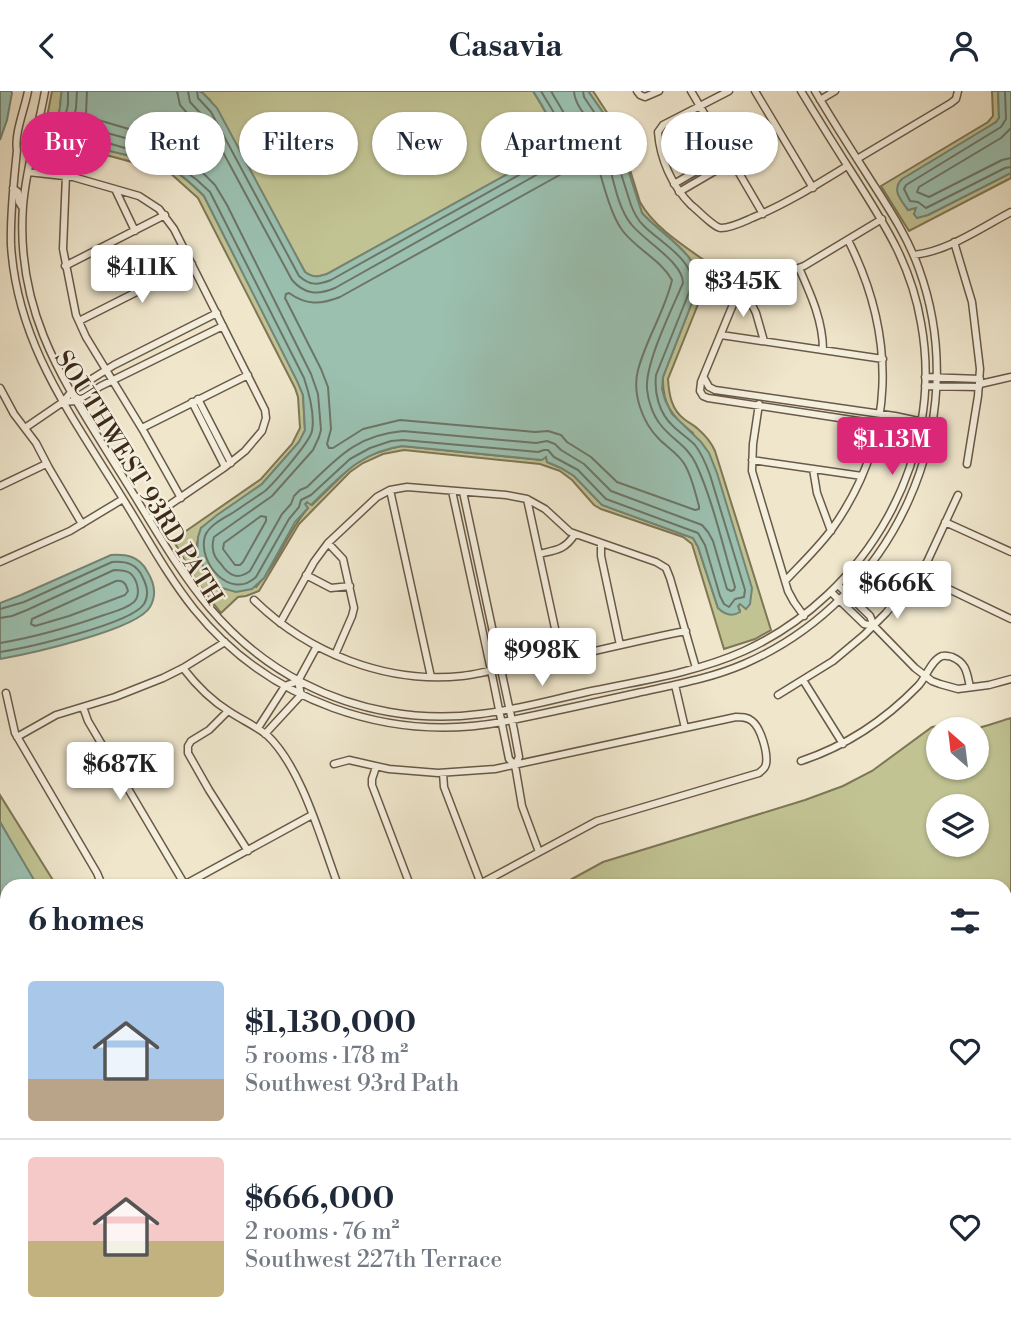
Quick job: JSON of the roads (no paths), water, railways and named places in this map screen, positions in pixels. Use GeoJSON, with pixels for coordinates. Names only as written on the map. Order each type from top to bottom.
{"type":"FeatureCollection","features":[{"type":"Feature","properties":{"kind":"street","name":"SOUTHWEST 93RD PATH"},"geometry":{"type":"LineString","coordinates":[[28,91],[16,144],[11,225],[20,301],[29,333],[63,402],[179,589],[225,642],[251,664],[301,695],[354,715],[397,725],[451,728],[513,720],[675,685],[719,673],[760,656],[797,634],[840,600],[879,554],[899,521],[921,471],[932,428],[937,386],[933,320],[914,255],[900,227],[815,91]]}},
{"type":"Feature","properties":{"kind":"street","name":"SOUTHWEST 93RD PATH"},"geometry":{"type":"LineString","coordinates":[[41,112],[45,91]]}},
{"type":"Feature","properties":{"kind":"street"},"geometry":{"type":"LineString","coordinates":[[637,91],[644,97],[659,91]]}},
{"type":"Feature","properties":{"kind":"street"},"geometry":{"type":"LineString","coordinates":[[691,91],[703,112]]}},
{"type":"Feature","properties":{"kind":"street"},"geometry":{"type":"LineString","coordinates":[[729,91],[664,124],[658,130],[658,138],[674,184],[679,192],[718,227],[763,214],[848,166]]}},
{"type":"Feature","properties":{"kind":"street"},"geometry":{"type":"LineString","coordinates":[[755,91],[813,188]]}},
{"type":"Feature","properties":{"kind":"street","name":"SOUTHWEST 93RD PATH"},"geometry":{"type":"LineString","coordinates":[[28,175],[23,209],[24,258],[34,311],[45,343],[76,401],[191,585],[218,619],[254,652],[298,681],[346,701],[394,713],[454,716],[500,711],[696,668],[750,648],[804,616],[831,592],[866,552],[890,514],[907,474],[921,422],[925,386],[923,334],[904,261],[882,219],[801,91]]}},
{"type":"Feature","properties":{"kind":"street"},"geometry":{"type":"LineString","coordinates":[[820,100],[835,91]]}},
{"type":"Feature","properties":{"kind":"street"},"geometry":{"type":"LineString","coordinates":[[857,159],[951,103],[958,94]]}},
{"type":"Feature","properties":{"kind":"street"},"geometry":{"type":"LineString","coordinates":[[149,519],[181,498],[228,465],[245,451],[263,429],[265,410],[165,215],[139,196],[66,175],[62,237],[65,266],[79,321],[181,498]]}},
{"type":"Feature","properties":{"kind":"street"},"geometry":{"type":"LineString","coordinates":[[674,184],[689,175]]}},
{"type":"Feature","properties":{"kind":"street"},"geometry":{"type":"LineString","coordinates":[[679,192],[708,175]]}},
{"type":"Feature","properties":{"kind":"street"},"geometry":{"type":"LineString","coordinates":[[740,175],[763,214]]}},
{"type":"Feature","properties":{"kind":"street"},"geometry":{"type":"LineString","coordinates":[[13,188],[18,192],[23,209]]}},
{"type":"Feature","properties":{"kind":"street"},"geometry":{"type":"LineString","coordinates":[[115,189],[135,231]]}},
{"type":"Feature","properties":{"kind":"street"},"geometry":{"type":"LineString","coordinates":[[914,255],[928,253],[954,242],[1011,212]]}},
{"type":"Feature","properties":{"kind":"street"},"geometry":{"type":"LineString","coordinates":[[65,266],[165,215]]}},
{"type":"Feature","properties":{"kind":"street"},"geometry":{"type":"LineString","coordinates":[[882,219],[799,268],[744,289],[734,302],[700,388],[701,393],[705,397],[919,431],[932,428]]}},
{"type":"Feature","properties":{"kind":"street"},"geometry":{"type":"LineString","coordinates":[[785,581],[831,531],[848,504],[862,476],[878,424],[883,359],[878,323],[871,294],[848,240]]}},
{"type":"Feature","properties":{"kind":"street"},"geometry":{"type":"LineString","coordinates":[[954,242],[972,302],[980,383],[967,464]]}},
{"type":"Feature","properties":{"kind":"street"},"geometry":{"type":"LineString","coordinates":[[79,321],[192,264]]}},
{"type":"Feature","properties":{"kind":"street"},"geometry":{"type":"LineString","coordinates":[[799,268],[817,311],[823,350]]}},
{"type":"Feature","properties":{"kind":"street"},"geometry":{"type":"LineString","coordinates":[[744,289],[756,313],[764,341]]}},
{"type":"Feature","properties":{"kind":"street"},"geometry":{"type":"LineString","coordinates":[[25,428],[63,402],[71,392],[106,370],[217,313]]}},
{"type":"Feature","properties":{"kind":"street"},"geometry":{"type":"LineString","coordinates":[[63,402],[76,401],[223,326]]}},
{"type":"Feature","properties":{"kind":"street"},"geometry":{"type":"LineString","coordinates":[[721,335],[883,359]]}},
{"type":"Feature","properties":{"kind":"street"},"geometry":{"type":"LineString","coordinates":[[142,429],[248,375]]}},
{"type":"Feature","properties":{"kind":"street"},"geometry":{"type":"LineString","coordinates":[[925,377],[980,383]]}},
{"type":"Feature","properties":{"kind":"street"},"geometry":{"type":"LineString","coordinates":[[925,386],[980,383],[1011,377]]}},
{"type":"Feature","properties":{"kind":"street"},"geometry":{"type":"LineString","coordinates":[[704,378],[713,389],[880,413],[921,422],[932,428]]}},
{"type":"Feature","properties":{"kind":"street"},"geometry":{"type":"LineString","coordinates":[[0,388],[2,398],[39,448],[82,524]]}},
{"type":"Feature","properties":{"kind":"street"},"geometry":{"type":"LineString","coordinates":[[760,397],[752,460],[754,480],[785,581],[792,600],[804,616]]}},
{"type":"Feature","properties":{"kind":"street"},"geometry":{"type":"LineString","coordinates":[[195,401],[228,465]]}},
{"type":"Feature","properties":{"kind":"street"},"geometry":{"type":"LineString","coordinates":[[752,460],[862,476]]}},
{"type":"Feature","properties":{"kind":"street"},"geometry":{"type":"LineString","coordinates":[[0,486],[46,464]]}},
{"type":"Feature","properties":{"kind":"street"},"geometry":{"type":"LineString","coordinates":[[813,469],[817,493],[831,531]]}},
{"type":"Feature","properties":{"kind":"street"},"geometry":{"type":"LineString","coordinates":[[279,622],[306,575],[328,544],[375,499],[390,490],[407,487],[506,495],[527,499],[545,509],[565,529],[575,534],[665,566],[696,668]]}},
{"type":"Feature","properties":{"kind":"street"},"geometry":{"type":"LineString","coordinates":[[390,490],[431,677]]}},
{"type":"Feature","properties":{"kind":"street"},"geometry":{"type":"LineString","coordinates":[[452,491],[509,759],[515,765],[522,806],[540,852]]}},
{"type":"Feature","properties":{"kind":"street"},"geometry":{"type":"LineString","coordinates":[[463,492],[513,720],[519,757],[515,765]]}},
{"type":"Feature","properties":{"kind":"street"},"geometry":{"type":"LineString","coordinates":[[778,695],[832,661],[874,626],[929,558],[958,495]]}},
{"type":"Feature","properties":{"kind":"street"},"geometry":{"type":"LineString","coordinates":[[0,562],[82,524],[123,499]]}},
{"type":"Feature","properties":{"kind":"street"},"geometry":{"type":"LineString","coordinates":[[527,499],[561,656]]}},
{"type":"Feature","properties":{"kind":"street"},"geometry":{"type":"LineString","coordinates":[[945,522],[1011,552]]}},
{"type":"Feature","properties":{"kind":"street"},"geometry":{"type":"LineString","coordinates":[[539,554],[563,548],[575,534]]}},
{"type":"Feature","properties":{"kind":"street"},"geometry":{"type":"LineString","coordinates":[[601,543],[600,556],[620,645]]}},
{"type":"Feature","properties":{"kind":"street"},"geometry":{"type":"LineString","coordinates":[[328,544],[343,559],[354,604],[353,613],[335,655]]}},
{"type":"Feature","properties":{"kind":"street"},"geometry":{"type":"LineString","coordinates":[[918,572],[933,582],[1011,619]]}},
{"type":"Feature","properties":{"kind":"street"},"geometry":{"type":"LineString","coordinates":[[306,575],[329,587],[350,586]]}},
{"type":"Feature","properties":{"kind":"street"},"geometry":{"type":"LineString","coordinates":[[838,585],[870,616],[874,626],[926,677],[958,689],[1011,679]]}},
{"type":"Feature","properties":{"kind":"street"},"geometry":{"type":"LineString","coordinates":[[831,592],[864,624],[874,626]]}},
{"type":"Feature","properties":{"kind":"street"},"geometry":{"type":"LineString","coordinates":[[254,600],[279,622],[335,655],[372,669],[431,677],[463,676],[686,631]]}},
{"type":"Feature","properties":{"kind":"street"},"geometry":{"type":"LineString","coordinates":[[17,737],[56,715],[127,693],[163,678],[225,642]]}},
{"type":"Feature","properties":{"kind":"street"},"geometry":{"type":"LineString","coordinates":[[258,729],[285,686],[298,681],[317,646]]}},
{"type":"Feature","properties":{"kind":"street"},"geometry":{"type":"LineString","coordinates":[[802,761],[843,744],[883,717],[918,687],[943,656],[959,660],[965,667],[970,687]]}},
{"type":"Feature","properties":{"kind":"street"},"geometry":{"type":"LineString","coordinates":[[183,668],[203,691],[228,711],[265,734],[281,751],[312,815],[336,879]]}},
{"type":"Feature","properties":{"kind":"street"},"geometry":{"type":"LineString","coordinates":[[803,680],[843,744]]}},
{"type":"Feature","properties":{"kind":"street"},"geometry":{"type":"LineString","coordinates":[[265,734],[301,695],[298,681]]}},
{"type":"Feature","properties":{"kind":"street"},"geometry":{"type":"LineString","coordinates":[[675,685],[685,728]]}},
{"type":"Feature","properties":{"kind":"street"},"geometry":{"type":"LineString","coordinates":[[6,692],[17,737],[100,879]]}},
{"type":"Feature","properties":{"kind":"street"},"geometry":{"type":"LineString","coordinates":[[83,707],[88,721],[180,879]]}},
{"type":"Feature","properties":{"kind":"street"},"geometry":{"type":"LineString","coordinates":[[228,711],[209,730],[193,740],[188,746],[188,753],[248,851]]}},
{"type":"Feature","properties":{"kind":"street"},"geometry":{"type":"LineString","coordinates":[[334,764],[346,760],[376,767],[443,773],[492,769],[736,717],[751,720],[757,727],[764,742],[766,759],[764,768],[756,774],[600,820],[491,879]]}},
{"type":"Feature","properties":{"kind":"street"},"geometry":{"type":"LineString","coordinates":[[376,767],[372,785],[408,879]]}},
{"type":"Feature","properties":{"kind":"street"},"geometry":{"type":"LineString","coordinates":[[443,773],[445,790],[478,879]]}},
{"type":"Feature","properties":{"kind":"street"},"geometry":{"type":"LineString","coordinates":[[195,879],[312,815]]}},
{"type":"Feature","properties":{"kind":"water"},"geometry":{"type":"Polygon","coordinates":[[[0,91],[12,93],[0,140],[0,91]]]}},
{"type":"Feature","properties":{"kind":"water"},"geometry":{"type":"Polygon","coordinates":[[[62,91],[199,91],[219,112],[125,112],[125,155],[111,151],[111,112],[59,112],[62,91]]]}},
{"type":"Feature","properties":{"kind":"water"},"geometry":{"type":"Polygon","coordinates":[[[533,91],[588,91],[603,112],[546,112],[533,91]]]}},
{"type":"Feature","properties":{"kind":"water"},"geometry":{"type":"Polygon","coordinates":[[[998,91],[1011,91],[1011,173],[917,218],[914,214],[916,208],[908,210],[900,199],[897,191],[899,183],[996,122],[999,118],[998,91]]]}},
{"type":"Feature","properties":{"kind":"water"},"geometry":{"type":"Polygon","coordinates":[[[225,123],[239,149],[239,175],[253,175],[305,272],[316,276],[327,274],[506,175],[630,175],[642,213],[687,255],[698,276],[698,287],[663,377],[662,389],[672,414],[709,453],[752,588],[750,604],[746,609],[740,604],[740,612],[734,614],[720,610],[693,538],[602,505],[574,476],[547,462],[546,457],[542,460],[402,446],[387,449],[362,460],[311,505],[307,502],[305,504],[308,508],[295,522],[264,578],[252,589],[236,592],[222,588],[211,579],[197,556],[201,528],[262,484],[299,442],[305,430],[303,395],[204,196],[181,175],[225,175],[225,123]]]}},
{"type":"Feature","properties":{"kind":"water"},"geometry":{"type":"Polygon","coordinates":[[[111,555],[136,559],[149,575],[154,589],[153,598],[150,607],[141,616],[81,640],[0,659],[0,603],[111,555]]]}},
{"type":"Feature","properties":{"kind":"water"},"geometry":{"type":"Polygon","coordinates":[[[0,822],[33,879],[0,879],[0,822]]]}}]}
